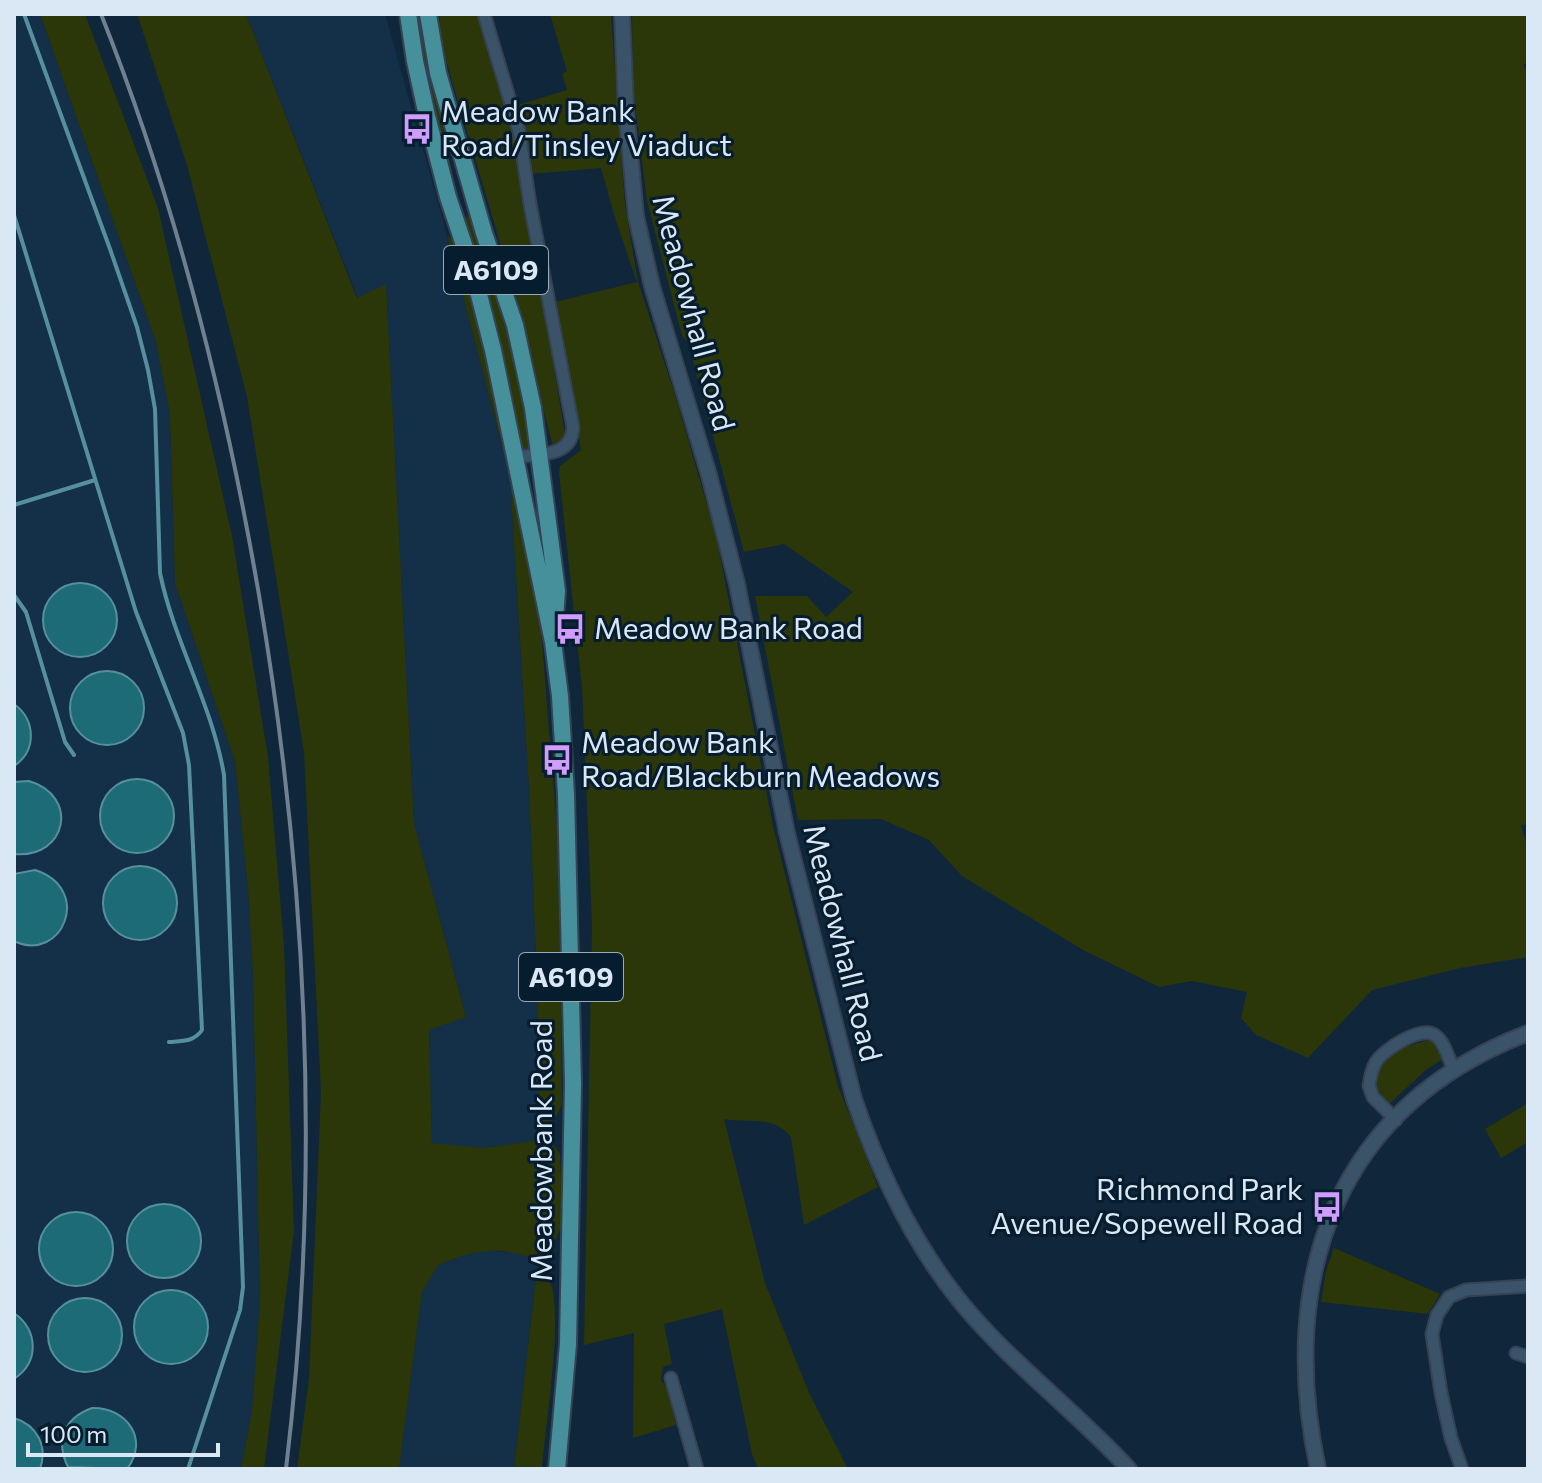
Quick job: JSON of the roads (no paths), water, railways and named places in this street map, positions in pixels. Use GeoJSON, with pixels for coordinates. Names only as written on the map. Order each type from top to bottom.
{"type":"FeatureCollection","features":[{"type":"Feature","properties":{"kind":"main road","name":"A6109"},"geometry":{"type":"LineString","coordinates":[[408,14],[415,61],[448,197],[474,275],[493,350],[553,642]]}},
{"type":"Feature","properties":{"kind":"main road","name":"A6109"},"geometry":{"type":"LineString","coordinates":[[428,14],[438,73],[515,325],[533,408],[557,591],[553,642]]}},
{"type":"Feature","properties":{"kind":"main road"},"geometry":{"type":"LineString","coordinates":[[448,197],[472,190]]}},
{"type":"Feature","properties":{"kind":"main road","name":"Meadowbank Road"},"geometry":{"type":"LineString","coordinates":[[553,642],[566,794],[573,1084],[568,1344],[557,1469]]}},
{"type":"Feature","properties":{"kind":"street"},"geometry":{"type":"LineString","coordinates":[[484,14],[519,131],[573,427],[573,438],[568,446],[514,457]]}},
{"type":"Feature","properties":{"kind":"street","name":"Meadowhall Road"},"geometry":{"type":"LineString","coordinates":[[622,14],[626,123],[636,216],[652,286],[709,475],[737,584],[787,833],[862,1123],[903,1215],[919,1244],[960,1302],[1129,1469]]}},
{"type":"Feature","properties":{"kind":"street"},"geometry":{"type":"LineString","coordinates":[[1396,1120],[1373,1097],[1369,1086],[1376,1063],[1384,1052],[1419,1034],[1430,1033],[1439,1038],[1454,1070]]}},
{"type":"Feature","properties":{"kind":"street"},"geometry":{"type":"LineString","coordinates":[[1318,1469],[1310,1422],[1305,1357],[1308,1296],[1322,1235],[1342,1191],[1368,1151],[1396,1120],[1454,1070],[1528,1033]]}},
{"type":"Feature","properties":{"kind":"street"},"geometry":{"type":"LineString","coordinates":[[1462,1469],[1441,1393],[1432,1334],[1437,1315],[1449,1297],[1466,1290],[1528,1286]]}},
{"type":"Feature","properties":{"kind":"street"},"geometry":{"type":"LineString","coordinates":[[671,1378],[697,1469]]}},
{"type":"Feature","properties":{"kind":"waterway"},"geometry":{"type":"LineString","coordinates":[[24,14],[137,327],[155,409],[160,573],[174,624],[211,723],[224,775],[243,1287],[240,1310],[188,1469]]}},
{"type":"Feature","properties":{"kind":"waterway"},"geometry":{"type":"LineString","coordinates":[[14,215],[136,612],[183,733],[189,765],[202,1030],[191,1039],[169,1042]]}},
{"type":"Feature","properties":{"kind":"waterway"},"geometry":{"type":"LineString","coordinates":[[14,505],[95,480]]}},
{"type":"Feature","properties":{"kind":"waterway"},"geometry":{"type":"LineString","coordinates":[[14,595],[26,612],[65,742],[74,755]]}},
{"type":"Feature","properties":{"kind":"railway"},"geometry":{"type":"LineString","coordinates":[[101,14],[128,84],[175,227],[214,373],[259,595],[276,704],[298,922],[306,1141],[297,1360],[286,1469]]}},
{"type":"Feature","properties":{"kind":"place","name":"Meadow Bank Road/Tinsley Viaduct"},"geometry":{"type":"Point","coordinates":[417,129]}},
{"type":"Feature","properties":{"kind":"place","name":"Meadow Bank Road"},"geometry":{"type":"Point","coordinates":[570,629]}},
{"type":"Feature","properties":{"kind":"place","name":"Meadow Bank Road/Blackburn Meadows"},"geometry":{"type":"Point","coordinates":[557,760]}},
{"type":"Feature","properties":{"kind":"place","name":"Richmond Park Avenue/Sopewell Road"},"geometry":{"type":"Point","coordinates":[1327,1207]}}]}
